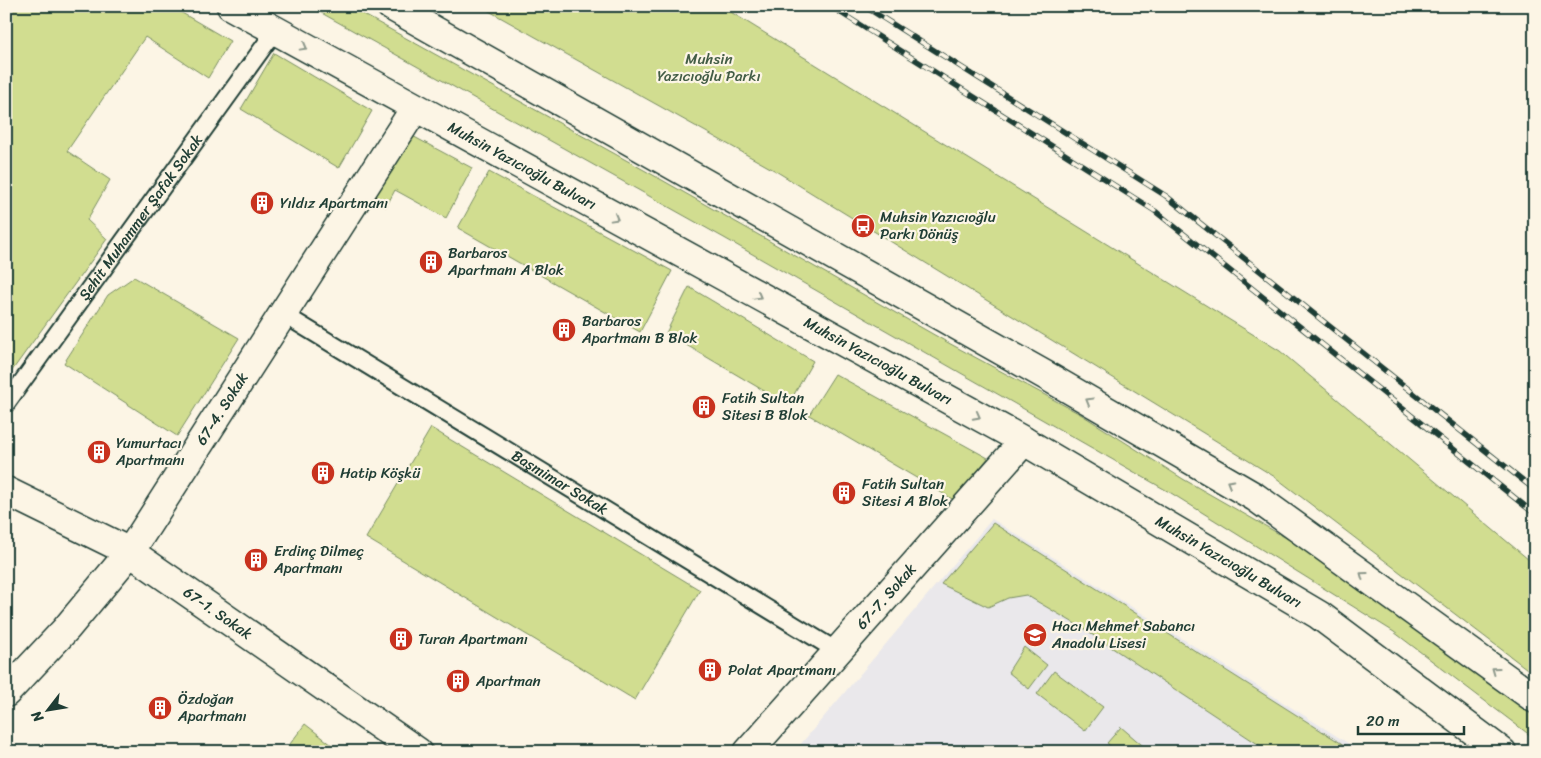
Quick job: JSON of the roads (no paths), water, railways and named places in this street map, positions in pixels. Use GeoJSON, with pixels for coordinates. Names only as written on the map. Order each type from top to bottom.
{"type":"FeatureCollection","features":[{"type":"Feature","properties":{"kind":"main road","name":"Muhsin Yazıcıoğlu Bulvarı"},"geometry":{"type":"LineString","coordinates":[[231,6],[1024,441],[1319,616],[1502,752]]}},
{"type":"Feature","properties":{"kind":"main road"},"geometry":{"type":"LineString","coordinates":[[391,6],[1036,370],[1254,497],[1535,699]]}},
{"type":"Feature","properties":{"kind":"main road","name":"67-4. Sokak"},"geometry":{"type":"LineString","coordinates":[[6,693],[66,629],[130,552],[415,108]]}},
{"type":"Feature","properties":{"kind":"main road","name":"67-7. Sokak"},"geometry":{"type":"LineString","coordinates":[[748,752],[1024,441]]}},
{"type":"Feature","properties":{"kind":"main road","name":"67-1. Sokak"},"geometry":{"type":"LineString","coordinates":[[6,491],[130,552],[418,752]]}},
{"type":"Feature","properties":{"kind":"lane","name":"Şehit Muhammer Şafak Sokak"},"geometry":{"type":"LineString","coordinates":[[6,404],[275,31]]}},
{"type":"Feature","properties":{"kind":"lane","name":"Başmimar Sokak"},"geometry":{"type":"LineString","coordinates":[[283,314],[837,651]]}},
{"type":"Feature","properties":{"kind":"railway"},"geometry":{"type":"LineString","coordinates":[[830,6],[1155,211],[1535,514]]}},
{"type":"Feature","properties":{"kind":"railway"},"geometry":{"type":"LineString","coordinates":[[864,6],[1166,196],[1535,490]]}},
{"type":"Feature","properties":{"kind":"place","name":"Yıldız Apartmanı"},"geometry":{"type":"Point","coordinates":[262,203]}},
{"type":"Feature","properties":{"kind":"place","name":"Muhsin Yazıcıoğlu Parkı Dönüş"},"geometry":{"type":"Point","coordinates":[863,226]}},
{"type":"Feature","properties":{"kind":"place","name":"Barbaros Apartmanı A Blok"},"geometry":{"type":"Point","coordinates":[431,262]}},
{"type":"Feature","properties":{"kind":"place","name":"Barbaros Apartmanı B Blok"},"geometry":{"type":"Point","coordinates":[564,330]}},
{"type":"Feature","properties":{"kind":"place","name":"Fatih Sultan Sitesi B Blok"},"geometry":{"type":"Point","coordinates":[704,407]}},
{"type":"Feature","properties":{"kind":"place","name":"Yumurtacı Apartmanı"},"geometry":{"type":"Point","coordinates":[99,452]}},
{"type":"Feature","properties":{"kind":"place","name":"Hatip Köşkü"},"geometry":{"type":"Point","coordinates":[323,473]}},
{"type":"Feature","properties":{"kind":"place","name":"Fatih Sultan Sitesi A Blok"},"geometry":{"type":"Point","coordinates":[844,493]}},
{"type":"Feature","properties":{"kind":"place","name":"Erdinç Dilmeç Apartmanı"},"geometry":{"type":"Point","coordinates":[256,560]}},
{"type":"Feature","properties":{"kind":"place","name":"Hacı Mehmet Sabancı Anadolu Lisesi"},"geometry":{"type":"Point","coordinates":[1035,635]}},
{"type":"Feature","properties":{"kind":"place","name":"Turan Apartmanı"},"geometry":{"type":"Point","coordinates":[401,639]}},
{"type":"Feature","properties":{"kind":"place","name":"Polat Apartmanı"},"geometry":{"type":"Point","coordinates":[710,670]}},
{"type":"Feature","properties":{"kind":"place","name":"Apartman"},"geometry":{"type":"Point","coordinates":[458,681]}},
{"type":"Feature","properties":{"kind":"place","name":"Özdoğan Apartmanı"},"geometry":{"type":"Point","coordinates":[160,708]}},
{"type":"Feature","properties":{"kind":"park label","name":"Muhsin Yazıcıoğlu Parkı"},"geometry":{"type":"Point","coordinates":[709,68]}}]}
